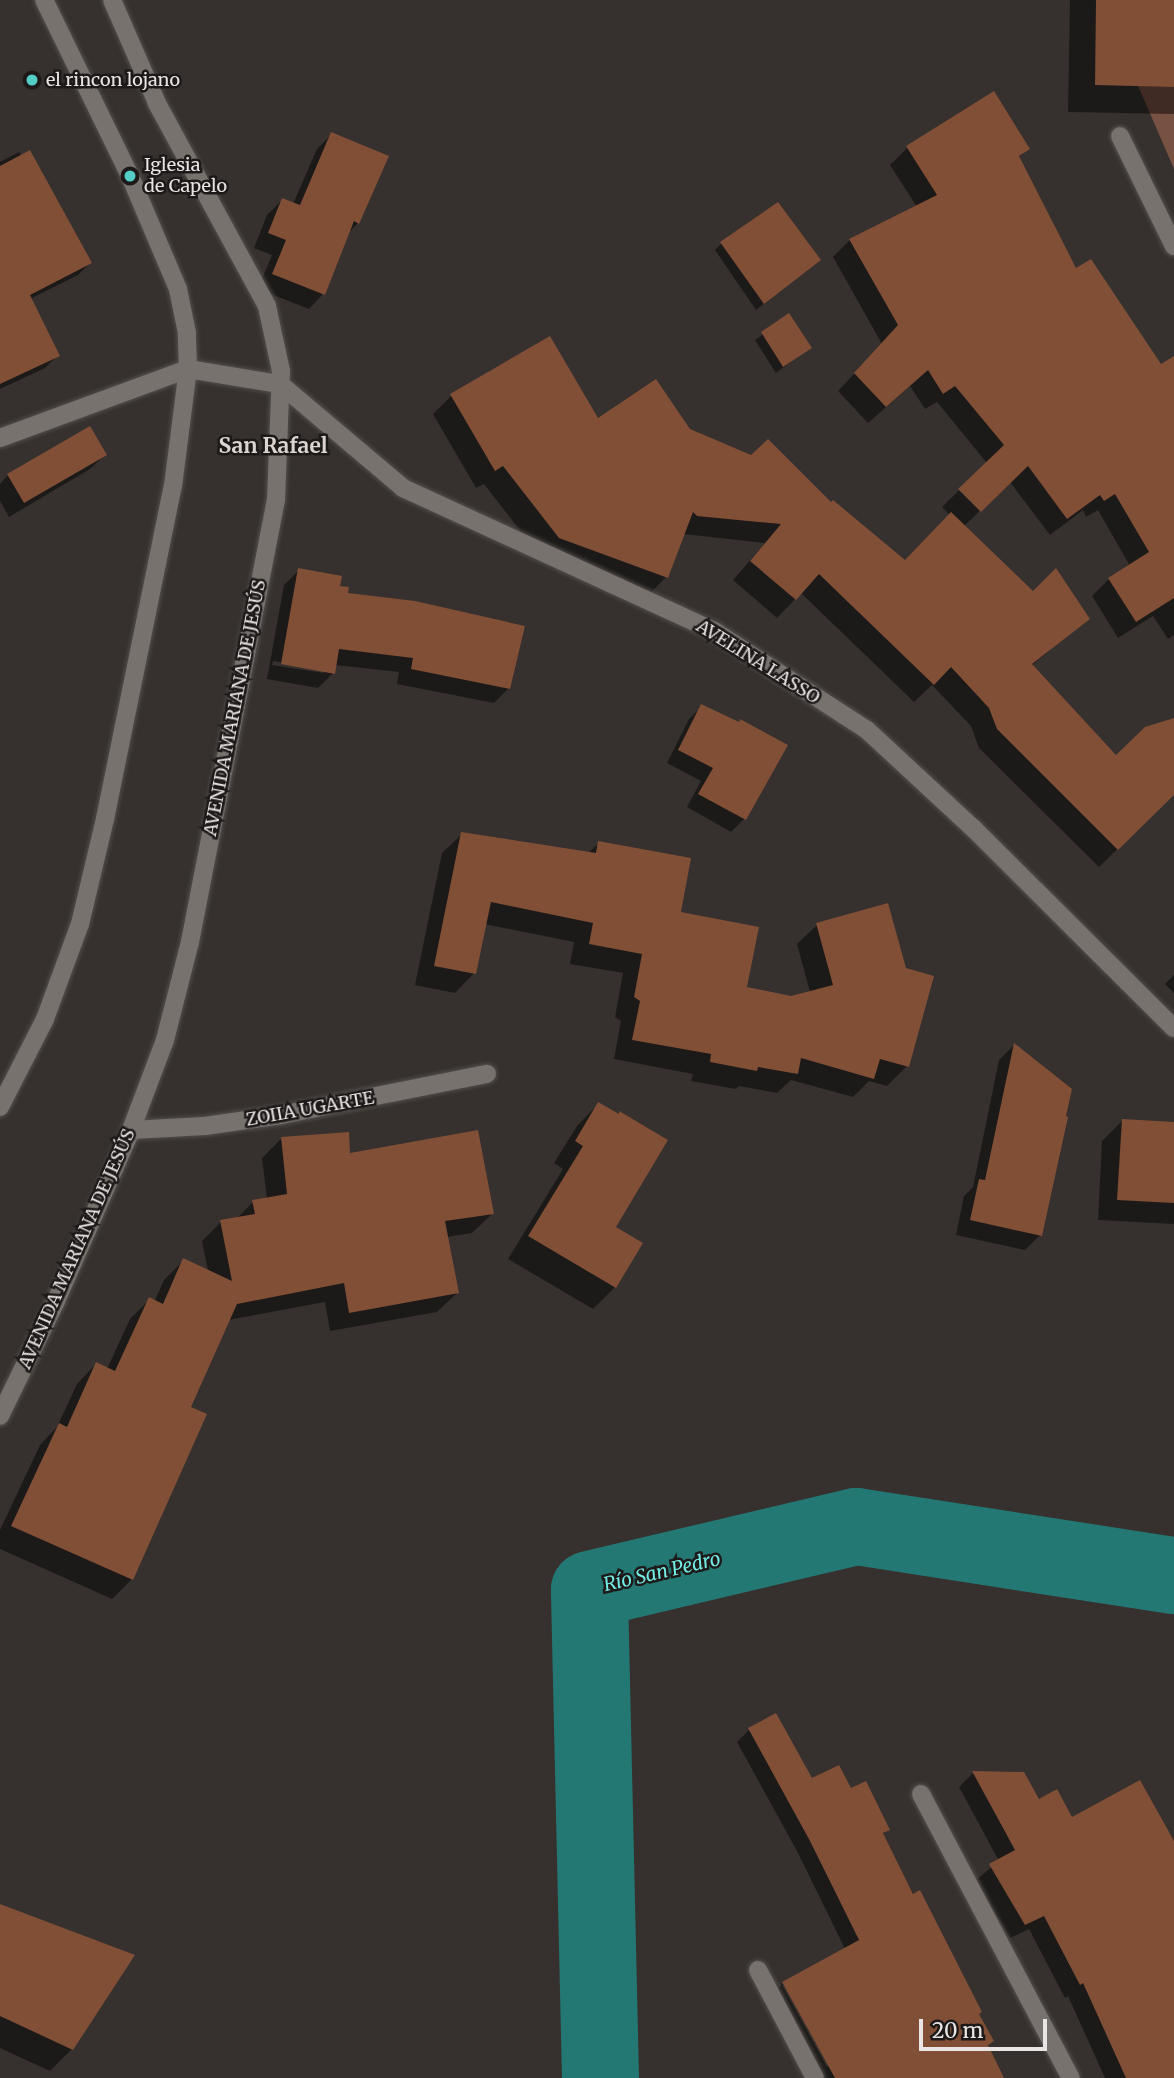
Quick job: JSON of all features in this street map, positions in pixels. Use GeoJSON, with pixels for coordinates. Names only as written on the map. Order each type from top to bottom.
{"type":"FeatureCollection","features":[{"type":"Feature","properties":{"kind":"street"},"geometry":{"type":"LineString","coordinates":[[0,1107],[44,1019],[80,924],[105,819],[171,499],[188,369],[187,332],[178,289],[130,176],[44,0]]}},
{"type":"Feature","properties":{"kind":"street","name":"AVENIDA MARIANA DE JESÚS"},"geometry":{"type":"LineString","coordinates":[[0,1416],[56,1301],[131,1130],[165,1040],[190,942],[276,500],[280,384],[278,348],[267,306],[157,103],[112,0]]}},
{"type":"Feature","properties":{"kind":"street"},"geometry":{"type":"LineString","coordinates":[[1120,136],[1174,246]]}},
{"type":"Feature","properties":{"kind":"street"},"geometry":{"type":"LineString","coordinates":[[0,438],[188,369],[280,384]]}},
{"type":"Feature","properties":{"kind":"street","name":"AVELINA LASSO"},"geometry":{"type":"LineString","coordinates":[[280,384],[403,488],[714,631],[867,730],[974,829],[1174,1027]]}},
{"type":"Feature","properties":{"kind":"street","name":"ZOIIA UGARTE"},"geometry":{"type":"LineString","coordinates":[[131,1130],[205,1126],[281,1115],[487,1074]]}},
{"type":"Feature","properties":{"kind":"street"},"geometry":{"type":"LineString","coordinates":[[921,1794],[1071,2078]]}},
{"type":"Feature","properties":{"kind":"street"},"geometry":{"type":"LineString","coordinates":[[758,1970],[816,2078]]}},
{"type":"Feature","properties":{"kind":"shaded area"},"geometry":{"type":"Polygon","coordinates":[[[1101,0],[1174,0],[1174,169],[1101,0]]]}},
{"type":"Feature","properties":{"kind":"building"},"geometry":{"type":"Polygon","coordinates":[[[1096,0],[1174,0],[1174,87],[1095,85],[1096,0]]]}},
{"type":"Feature","properties":{"kind":"building"},"geometry":{"type":"Polygon","coordinates":[[[994,91],[1030,149],[1019,156],[1076,268],[1091,259],[1161,364],[1174,356],[1174,598],[1136,622],[1108,578],[1149,552],[1115,494],[1104,501],[1100,495],[1067,519],[1028,466],[981,512],[958,489],[1004,445],[955,386],[943,394],[928,370],[886,407],[854,373],[898,325],[849,239],[937,195],[906,146],[994,91]]]}},
{"type":"Feature","properties":{"kind":"building"},"geometry":{"type":"Polygon","coordinates":[[[331,132],[389,156],[359,224],[354,221],[325,295],[272,274],[286,240],[268,233],[282,198],[300,205],[331,132]]]}},
{"type":"Feature","properties":{"kind":"building"},"geometry":{"type":"Polygon","coordinates":[[[30,150],[92,263],[30,295],[60,356],[0,384],[0,166],[30,150]]]}},
{"type":"Feature","properties":{"kind":"building"},"geometry":{"type":"Polygon","coordinates":[[[778,202],[821,260],[764,304],[720,242],[778,202]]]}},
{"type":"Feature","properties":{"kind":"building"},"geometry":{"type":"Polygon","coordinates":[[[789,313],[812,348],[783,367],[761,332],[789,313]]]}},
{"type":"Feature","properties":{"kind":"building"},"geometry":{"type":"Polygon","coordinates":[[[550,336],[598,418],[656,379],[690,429],[751,455],[768,439],[831,502],[833,500],[905,560],[951,512],[1033,591],[1056,568],[1090,619],[1032,664],[1116,755],[1145,727],[1174,718],[1174,795],[1118,850],[997,729],[989,708],[951,667],[934,685],[819,574],[796,600],[750,561],[781,524],[697,516],[693,512],[668,578],[559,538],[503,466],[495,471],[450,394],[550,336]]]}},
{"type":"Feature","properties":{"kind":"building"},"geometry":{"type":"Polygon","coordinates":[[[90,426],[107,455],[24,503],[7,474],[90,426]]]}},
{"type":"Feature","properties":{"kind":"building"},"geometry":{"type":"Polygon","coordinates":[[[298,568],[342,576],[340,586],[349,587],[348,593],[415,601],[525,626],[510,689],[411,669],[413,658],[339,649],[335,674],[281,664],[298,568]]]}},
{"type":"Feature","properties":{"kind":"building"},"geometry":{"type":"Polygon","coordinates":[[[701,704],[739,722],[740,719],[788,745],[746,820],[698,794],[713,768],[678,750],[701,704]]]}},
{"type":"Feature","properties":{"kind":"building"},"geometry":{"type":"Polygon","coordinates":[[[461,832],[596,853],[598,841],[691,858],[681,912],[759,927],[747,987],[791,996],[833,985],[816,923],[888,903],[906,968],[934,976],[909,1067],[880,1059],[874,1079],[801,1058],[798,1074],[758,1067],[757,1071],[710,1062],[711,1054],[632,1040],[640,1001],[634,997],[642,954],[589,944],[593,923],[491,902],[476,974],[434,966],[461,832]]]}},
{"type":"Feature","properties":{"kind":"building"},"geometry":{"type":"Polygon","coordinates":[[[1014,1043],[1072,1089],[1042,1236],[970,1220],[979,1179],[985,1180],[1014,1043]]]}},
{"type":"Feature","properties":{"kind":"building"},"geometry":{"type":"Polygon","coordinates":[[[598,1102],[619,1114],[619,1111],[668,1140],[616,1227],[643,1243],[616,1288],[528,1236],[583,1146],[575,1141],[598,1102]]]}},
{"type":"Feature","properties":{"kind":"building"},"geometry":{"type":"Polygon","coordinates":[[[1122,1119],[1174,1122],[1174,1203],[1117,1200],[1122,1119]]]}},
{"type":"Feature","properties":{"kind":"building"},"geometry":{"type":"Polygon","coordinates":[[[478,1130],[494,1214],[445,1221],[459,1293],[349,1313],[344,1283],[237,1304],[191,1407],[207,1414],[133,1580],[11,1526],[59,1423],[67,1427],[96,1362],[115,1371],[149,1297],[163,1304],[183,1258],[232,1281],[220,1220],[255,1214],[252,1200],[287,1194],[281,1137],[349,1132],[350,1153],[478,1130]]]}},
{"type":"Feature","properties":{"kind":"building"},"geometry":{"type":"Polygon","coordinates":[[[776,1713],[812,1778],[839,1765],[851,1788],[866,1781],[890,1830],[883,1833],[913,1894],[920,1890],[982,2012],[979,2014],[994,2041],[988,2045],[1004,2078],[835,2078],[782,1982],[859,1940],[810,1841],[748,1728],[776,1713]]]}},
{"type":"Feature","properties":{"kind":"building"},"geometry":{"type":"Polygon","coordinates":[[[972,1771],[1024,1772],[1039,1799],[1057,1789],[1072,1817],[1140,1780],[1174,1841],[1174,2078],[1126,2078],[1083,1983],[1080,1985],[1044,1916],[1025,1925],[989,1864],[1015,1850],[972,1771]]]}},
{"type":"Feature","properties":{"kind":"building"},"geometry":{"type":"Polygon","coordinates":[[[0,1904],[135,1955],[73,2050],[0,2016],[0,1904]]]}},
{"type":"Feature","properties":{"kind":"waterway","name":"Río San Pedro"},"geometry":{"type":"LineString","coordinates":[[600,2078],[589,1589],[856,1526],[1174,1575]]}},
{"type":"Feature","properties":{"kind":"place","name":"el rincon lojano"},"geometry":{"type":"Point","coordinates":[32,80]}},
{"type":"Feature","properties":{"kind":"place","name":"Iglesia de Capelo"},"geometry":{"type":"Point","coordinates":[130,176]}},
{"type":"Feature","properties":{"kind":"district","name":"San Rafael"},"geometry":{"type":"Point","coordinates":[273,446]}}]}
